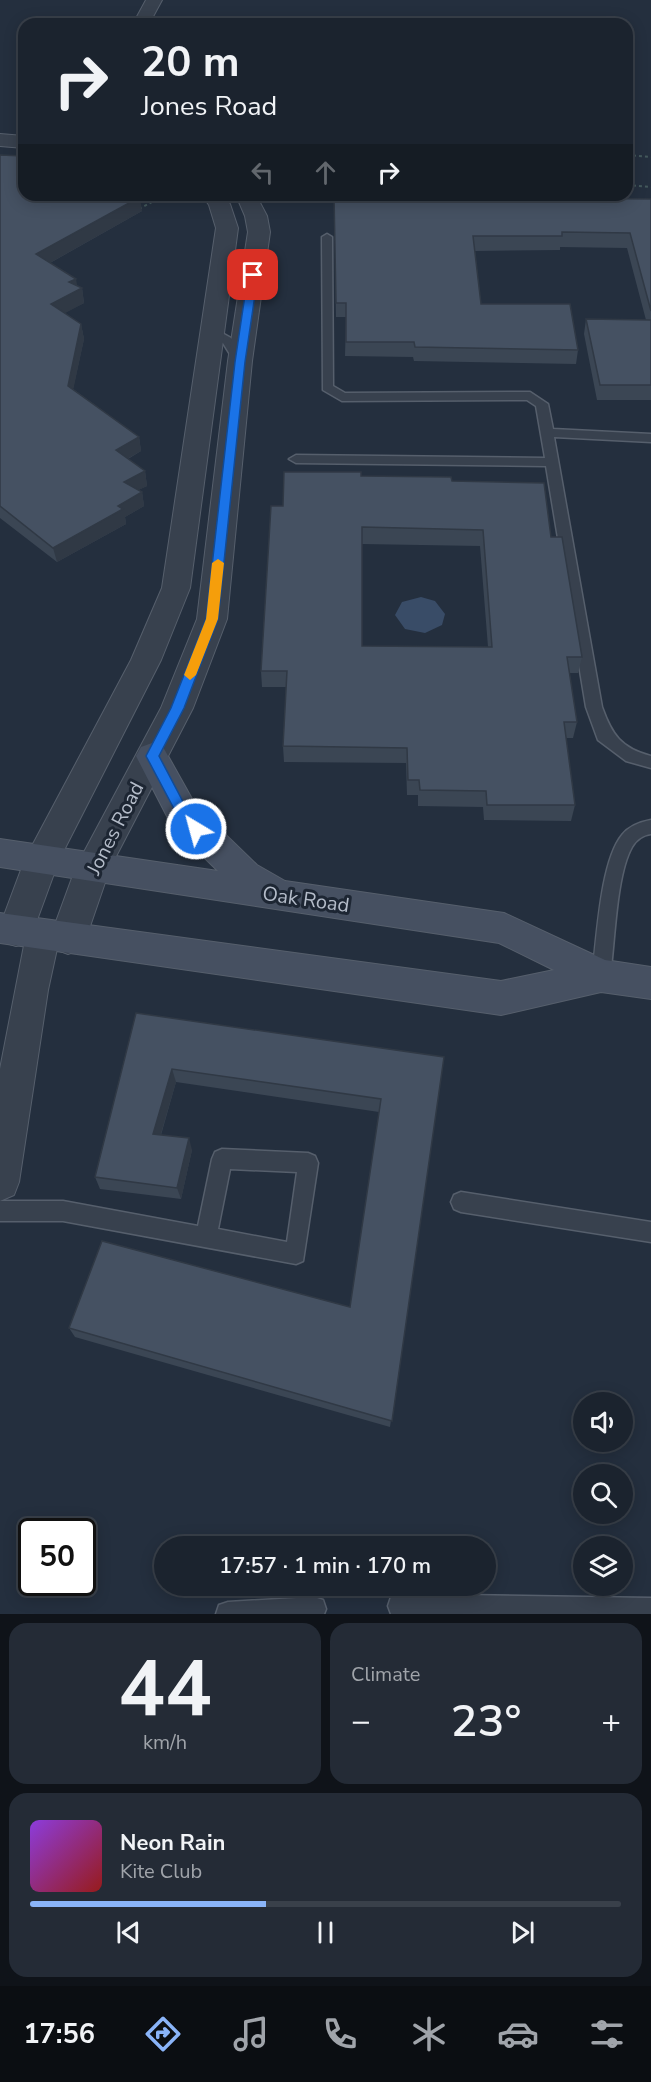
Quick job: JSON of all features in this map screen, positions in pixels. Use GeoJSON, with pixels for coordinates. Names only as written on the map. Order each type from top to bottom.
{"type":"FeatureCollection","features":[{"type":"Feature","properties":{"kind":"main road"},"geometry":{"type":"LineString","coordinates":[[152,756],[184,816],[208,842],[244,875],[287,897]]}},
{"type":"Feature","properties":{"kind":"main road","name":"Oak Road"},"geometry":{"type":"LineString","coordinates":[[0,853],[504,928],[602,976],[651,983]]}},
{"type":"Feature","properties":{"kind":"main road","name":"Oak Road"},"geometry":{"type":"LineString","coordinates":[[32,933],[501,998],[602,976]]}},
{"type":"Feature","properties":{"kind":"street"},"geometry":{"type":"LineString","coordinates":[[144,18],[154,0]]}},
{"type":"Feature","properties":{"kind":"street"},"geometry":{"type":"LineString","coordinates":[[0,126],[18,127]]}},
{"type":"Feature","properties":{"kind":"street"},"geometry":{"type":"LineString","coordinates":[[0,140],[18,142]]}},
{"type":"Feature","properties":{"kind":"street","name":"Jones Road"},"geometry":{"type":"LineString","coordinates":[[0,1182],[31,990],[32,933],[42,860],[146,660],[176,588],[226,228],[217,201]]}},
{"type":"Feature","properties":{"kind":"street","name":"Jones Road"},"geometry":{"type":"LineString","coordinates":[[32,933],[93,867],[177,708],[212,619],[240,362],[259,232],[256,216],[249,201]]}},
{"type":"Feature","properties":{"kind":"lane"},"geometry":{"type":"LineString","coordinates":[[327,237],[327,387],[334,393],[342,397],[530,396],[542,404],[594,707],[604,736],[632,757],[651,762]]}},
{"type":"Feature","properties":{"kind":"lane"},"geometry":{"type":"LineString","coordinates":[[213,332],[227,341],[240,362]]}},
{"type":"Feature","properties":{"kind":"lane"},"geometry":{"type":"LineString","coordinates":[[547,433],[651,438]]}},
{"type":"Feature","properties":{"kind":"lane"},"geometry":{"type":"LineString","coordinates":[[296,459],[551,462]]}},
{"type":"Feature","properties":{"kind":"lane"},"geometry":{"type":"LineString","coordinates":[[602,976],[617,874],[626,843],[640,828],[651,827]]}},
{"type":"Feature","properties":{"kind":"lane"},"geometry":{"type":"LineString","coordinates":[[0,1211],[63,1211],[206,1238],[296,1254],[308,1163],[222,1159],[206,1238]]}},
{"type":"Feature","properties":{"kind":"lane"},"geometry":{"type":"LineString","coordinates":[[461,1202],[651,1232]]}},
{"type":"Feature","properties":{"kind":"lane"},"geometry":{"type":"LineString","coordinates":[[400,1606],[651,1610]]}},
{"type":"Feature","properties":{"kind":"lane"},"geometry":{"type":"LineString","coordinates":[[228,1614],[314,1608]]}},
{"type":"Feature","properties":{"kind":"path"},"geometry":{"type":"LineString","coordinates":[[633,156],[651,157]]}},
{"type":"Feature","properties":{"kind":"path"},"geometry":{"type":"LineString","coordinates":[[633,186],[651,187]]}},
{"type":"Feature","properties":{"kind":"path"},"geometry":{"type":"LineString","coordinates":[[138,209],[158,201]]}},
{"type":"Feature","properties":{"kind":"water"},"geometry":{"type":"Polygon","coordinates":[[[421,597],[435,601],[445,614],[442,625],[425,633],[405,629],[395,615],[402,602],[421,597]]]}},
{"type":"Feature","properties":{"kind":"building"},"geometry":{"type":"Polygon","coordinates":[[[0,155],[18,156],[18,201],[133,201],[36,254],[76,279],[69,282],[82,288],[51,304],[81,324],[68,386],[139,437],[116,450],[145,471],[124,482],[142,492],[118,506],[123,509],[53,548],[0,506],[0,155]]]}},
{"type":"Feature","properties":{"kind":"building"},"geometry":{"type":"Polygon","coordinates":[[[633,199],[651,199],[651,311],[630,233],[562,232],[562,236],[473,236],[481,304],[570,304],[578,350],[415,347],[414,342],[346,342],[346,303],[336,303],[334,201],[633,201],[633,199]]]}},
{"type":"Feature","properties":{"kind":"building"},"geometry":{"type":"Polygon","coordinates":[[[586,319],[651,320],[651,385],[600,385],[586,319]]]}},
{"type":"Feature","properties":{"kind":"building"},"geometry":{"type":"Polygon","coordinates":[[[284,472],[361,472],[361,476],[451,477],[452,481],[544,483],[551,537],[562,537],[582,657],[567,657],[577,722],[564,722],[575,805],[487,805],[486,791],[420,790],[419,780],[408,780],[407,748],[283,746],[287,671],[261,671],[271,506],[283,506],[284,472]],[[362,527],[362,646],[492,647],[483,530],[362,527]]]}},
{"type":"Feature","properties":{"kind":"building"},"geometry":{"type":"Polygon","coordinates":[[[136,1013],[444,1057],[392,1421],[69,1328],[102,1241],[350,1307],[381,1099],[172,1069],[153,1134],[189,1138],[177,1188],[95,1177],[136,1013]]]}},
{"type":"Feature","properties":{"kind":"slow traffic"},"geometry":{"type":"LineString","coordinates":[[190,675],[212,619],[218,563]]}},
{"type":"Feature","properties":{"kind":"route"},"geometry":{"type":"LineString","coordinates":[[196,829],[184,816],[152,756],[177,708],[212,619],[240,362],[253,275]]}}]}
